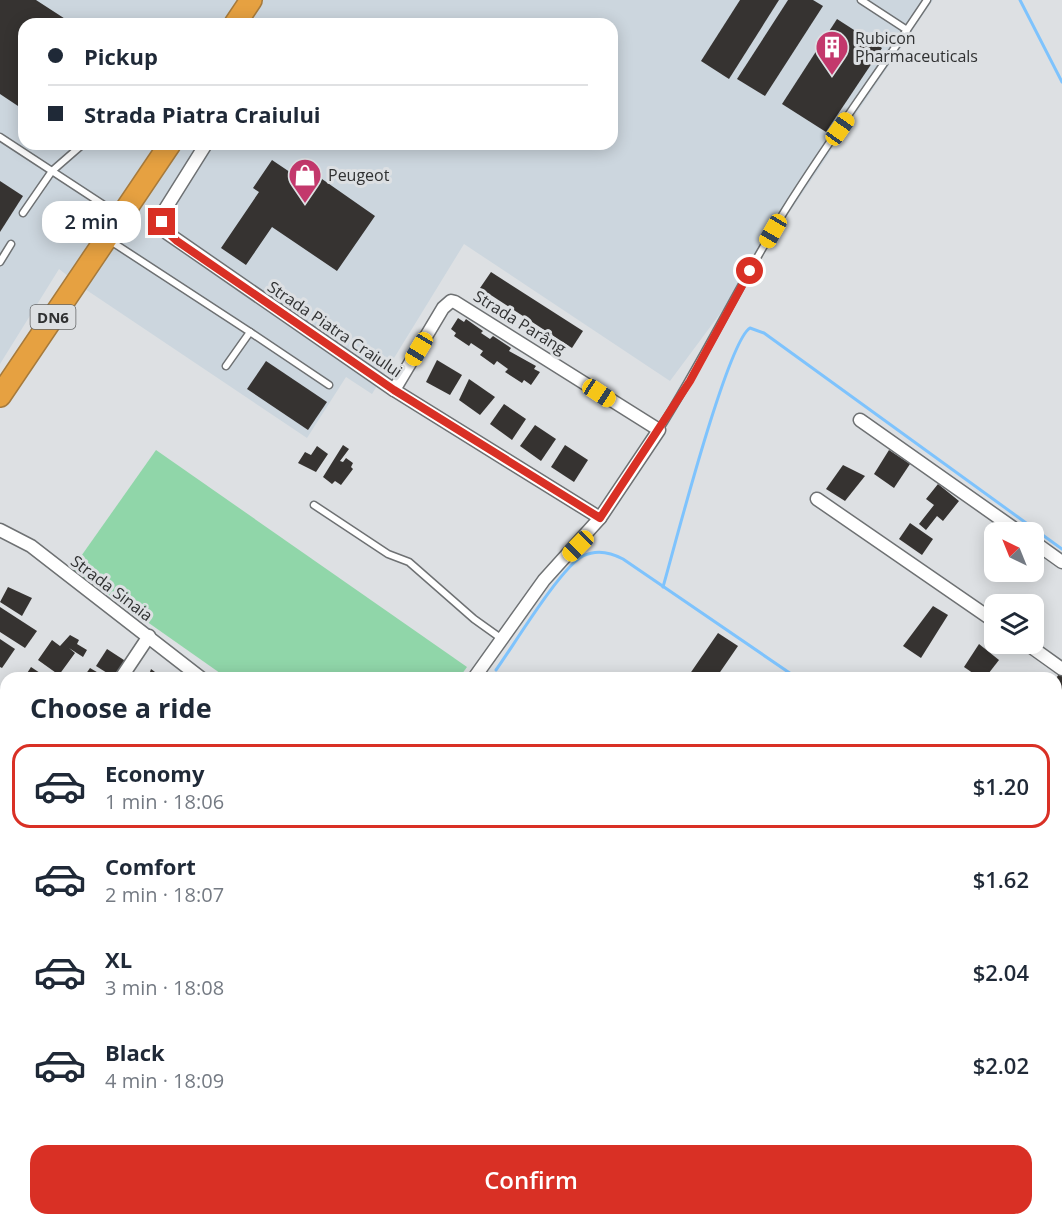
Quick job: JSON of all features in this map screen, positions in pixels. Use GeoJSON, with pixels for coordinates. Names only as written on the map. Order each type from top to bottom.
{"type":"FeatureCollection","features":[{"type":"Feature","properties":{"kind":"highway"},"geometry":{"type":"LineString","coordinates":[[239,18],[251,0]]}},
{"type":"Feature","properties":{"kind":"highway"},"geometry":{"type":"LineString","coordinates":[[254,18],[266,0]]}},
{"type":"Feature","properties":{"kind":"highway","name":"DN6"},"geometry":{"type":"LineString","coordinates":[[0,373],[150,150]]}},
{"type":"Feature","properties":{"kind":"highway","name":"DN6"},"geometry":{"type":"LineString","coordinates":[[0,396],[166,150]]}},
{"type":"Feature","properties":{"kind":"street","name":"Strada Piatra Craiului"},"geometry":{"type":"LineString","coordinates":[[203,150],[165,211],[163,228],[177,241],[394,390],[600,518]]}},
{"type":"Feature","properties":{"kind":"street","name":"Strada Parâng"},"geometry":{"type":"LineString","coordinates":[[394,390],[443,308],[450,301],[659,430]]}},
{"type":"Feature","properties":{"kind":"street"},"geometry":{"type":"LineString","coordinates":[[860,420],[1005,522]]}},
{"type":"Feature","properties":{"kind":"street"},"geometry":{"type":"LineString","coordinates":[[483,672],[502,639],[544,580],[600,518],[659,430]]}},
{"type":"Feature","properties":{"kind":"street"},"geometry":{"type":"LineString","coordinates":[[817,499],[984,614]]}},
{"type":"Feature","properties":{"kind":"street","name":"Strada Sinaia"},"geometry":{"type":"LineString","coordinates":[[0,530],[30,546],[194,672]]}},
{"type":"Feature","properties":{"kind":"street"},"geometry":{"type":"LineString","coordinates":[[1044,549],[1062,562]]}},
{"type":"Feature","properties":{"kind":"street"},"geometry":{"type":"LineString","coordinates":[[125,672],[149,636]]}},
{"type":"Feature","properties":{"kind":"street"},"geometry":{"type":"LineString","coordinates":[[1041,654],[1062,669]]}},
{"type":"Feature","properties":{"kind":"lane"},"geometry":{"type":"LineString","coordinates":[[861,0],[907,30]]}},
{"type":"Feature","properties":{"kind":"lane"},"geometry":{"type":"LineString","coordinates":[[659,430],[690,381],[721,320],[784,212],[927,0]]}},
{"type":"Feature","properties":{"kind":"lane"},"geometry":{"type":"LineString","coordinates":[[0,137],[18,149]]}},
{"type":"Feature","properties":{"kind":"lane"},"geometry":{"type":"LineString","coordinates":[[20,150],[110,209]]}},
{"type":"Feature","properties":{"kind":"lane"},"geometry":{"type":"LineString","coordinates":[[23,213],[52,171],[76,150]]}},
{"type":"Feature","properties":{"kind":"lane"},"geometry":{"type":"LineString","coordinates":[[106,238],[329,385]]}},
{"type":"Feature","properties":{"kind":"lane"},"geometry":{"type":"LineString","coordinates":[[0,262],[11,244]]}},
{"type":"Feature","properties":{"kind":"lane"},"geometry":{"type":"LineString","coordinates":[[226,366],[250,332]]}},
{"type":"Feature","properties":{"kind":"lane"},"geometry":{"type":"LineString","coordinates":[[314,505],[388,554],[409,562],[474,619],[502,639]]}},
{"type":"Feature","properties":{"kind":"shaded area"},"geometry":{"type":"Polygon","coordinates":[[[0,0],[933,0],[728,303],[670,381],[464,244],[372,394],[346,377],[307,438],[85,289],[59,269],[0,364],[0,0]]]}},
{"type":"Feature","properties":{"kind":"green space"},"geometry":{"type":"Polygon","coordinates":[[[156,450],[467,667],[463,672],[218,672],[72,569],[156,450]]]}},
{"type":"Feature","properties":{"kind":"building"},"geometry":{"type":"Polygon","coordinates":[[[0,0],[36,0],[64,18],[18,18],[18,106],[0,94],[0,0]]]}},
{"type":"Feature","properties":{"kind":"building"},"geometry":{"type":"Polygon","coordinates":[[[740,0],[779,0],[729,79],[701,61],[740,0]]]}},
{"type":"Feature","properties":{"kind":"building"},"geometry":{"type":"Polygon","coordinates":[[[788,0],[813,0],[823,6],[765,96],[737,79],[788,0]]]}},
{"type":"Feature","properties":{"kind":"building","name":"Rubicon Pharmaceuticals"},"geometry":{"type":"Polygon","coordinates":[[[837,19],[882,48],[826,132],[782,104],[837,19]]]}},
{"type":"Feature","properties":{"kind":"building","name":"Peugeot"},"geometry":{"type":"Polygon","coordinates":[[[272,160],[315,189],[322,179],[375,216],[337,271],[272,227],[246,265],[221,248],[259,192],[253,188],[272,160]]]}},
{"type":"Feature","properties":{"kind":"building"},"geometry":{"type":"Polygon","coordinates":[[[0,181],[23,196],[0,232],[0,181]]]}},
{"type":"Feature","properties":{"kind":"building"},"geometry":{"type":"Polygon","coordinates":[[[491,272],[583,331],[572,348],[480,288],[491,272]]]}},
{"type":"Feature","properties":{"kind":"building"},"geometry":{"type":"Polygon","coordinates":[[[458,318],[464,322],[466,319],[483,331],[481,333],[490,339],[493,336],[511,348],[509,351],[536,366],[534,369],[540,372],[531,385],[524,380],[522,383],[505,372],[508,369],[497,361],[494,365],[480,355],[483,351],[471,343],[469,346],[454,336],[456,333],[451,329],[458,318]]]}},
{"type":"Feature","properties":{"kind":"building"},"geometry":{"type":"Polygon","coordinates":[[[437,360],[462,375],[450,395],[426,382],[437,360]]]}},
{"type":"Feature","properties":{"kind":"building"},"geometry":{"type":"Polygon","coordinates":[[[266,361],[327,402],[308,430],[247,389],[266,361]]]}},
{"type":"Feature","properties":{"kind":"building"},"geometry":{"type":"Polygon","coordinates":[[[469,379],[495,397],[480,415],[459,400],[469,379]]]}},
{"type":"Feature","properties":{"kind":"building"},"geometry":{"type":"Polygon","coordinates":[[[504,404],[526,419],[512,440],[490,424],[504,404]]]}},
{"type":"Feature","properties":{"kind":"building"},"geometry":{"type":"Polygon","coordinates":[[[535,425],[556,439],[541,461],[520,446],[535,425]]]}},
{"type":"Feature","properties":{"kind":"building"},"geometry":{"type":"Polygon","coordinates":[[[343,445],[349,449],[340,461],[343,462],[346,458],[353,463],[351,467],[353,469],[341,485],[335,481],[332,484],[323,477],[343,445]]]}},
{"type":"Feature","properties":{"kind":"building"},"geometry":{"type":"Polygon","coordinates":[[[565,445],[588,460],[574,482],[551,467],[565,445]]]}},
{"type":"Feature","properties":{"kind":"building"},"geometry":{"type":"Polygon","coordinates":[[[317,446],[328,454],[316,472],[298,463],[305,452],[311,455],[317,446]]]}},
{"type":"Feature","properties":{"kind":"building"},"geometry":{"type":"Polygon","coordinates":[[[889,450],[910,464],[894,488],[874,474],[889,450]]]}},
{"type":"Feature","properties":{"kind":"building"},"geometry":{"type":"Polygon","coordinates":[[[843,465],[865,476],[845,501],[826,489],[843,465]]]}},
{"type":"Feature","properties":{"kind":"building"},"geometry":{"type":"Polygon","coordinates":[[[938,484],[959,501],[943,521],[937,516],[926,530],[919,524],[934,505],[926,499],[938,484]]]}},
{"type":"Feature","properties":{"kind":"building"},"geometry":{"type":"Polygon","coordinates":[[[910,523],[933,539],[922,555],[899,539],[910,523]]]}},
{"type":"Feature","properties":{"kind":"building"},"geometry":{"type":"Polygon","coordinates":[[[8,587],[32,598],[22,616],[0,602],[8,587]]]}},
{"type":"Feature","properties":{"kind":"building"},"geometry":{"type":"Polygon","coordinates":[[[933,606],[948,615],[921,658],[903,646],[933,606]]]}},
{"type":"Feature","properties":{"kind":"building"},"geometry":{"type":"Polygon","coordinates":[[[0,607],[37,631],[25,648],[0,632],[0,607]]]}},
{"type":"Feature","properties":{"kind":"building"},"geometry":{"type":"Polygon","coordinates":[[[718,633],[738,646],[720,672],[691,672],[718,633]]]}},
{"type":"Feature","properties":{"kind":"building"},"geometry":{"type":"Polygon","coordinates":[[[70,635],[79,640],[77,644],[87,650],[83,657],[69,648],[75,653],[61,672],[55,672],[38,660],[52,640],[60,646],[70,635]]]}},
{"type":"Feature","properties":{"kind":"building"},"geometry":{"type":"Polygon","coordinates":[[[0,639],[15,649],[2,668],[0,667],[0,639]]]}},
{"type":"Feature","properties":{"kind":"building"},"geometry":{"type":"Polygon","coordinates":[[[979,644],[984,648],[984,654],[992,654],[999,660],[990,672],[971,672],[964,667],[979,644]]]}},
{"type":"Feature","properties":{"kind":"building"},"geometry":{"type":"Polygon","coordinates":[[[107,649],[127,662],[120,672],[106,672],[96,666],[107,649]]]}},
{"type":"Feature","properties":{"kind":"building"},"geometry":{"type":"Polygon","coordinates":[[[31,667],[38,672],[28,672],[31,667]]]}},
{"type":"Feature","properties":{"kind":"waterway"},"geometry":{"type":"LineString","coordinates":[[1020,0],[1062,82]]}},
{"type":"Feature","properties":{"kind":"waterway"},"geometry":{"type":"LineString","coordinates":[[663,587],[715,406],[740,342],[750,328],[764,333],[1062,549]]}},
{"type":"Feature","properties":{"kind":"waterway"},"geometry":{"type":"LineString","coordinates":[[496,670],[562,575],[583,556],[598,552],[623,559],[788,672]]}},
{"type":"Feature","properties":{"kind":"place","name":"Rubicon Pharmaceuticals"},"geometry":{"type":"Point","coordinates":[832,76]}},
{"type":"Feature","properties":{"kind":"place","name":"Peugeot"},"geometry":{"type":"Point","coordinates":[305,204]}},
{"type":"Feature","properties":{"kind":"route"},"geometry":{"type":"LineString","coordinates":[[162,222],[163,228],[177,241],[394,390],[600,518],[690,381],[750,271]]}}]}
